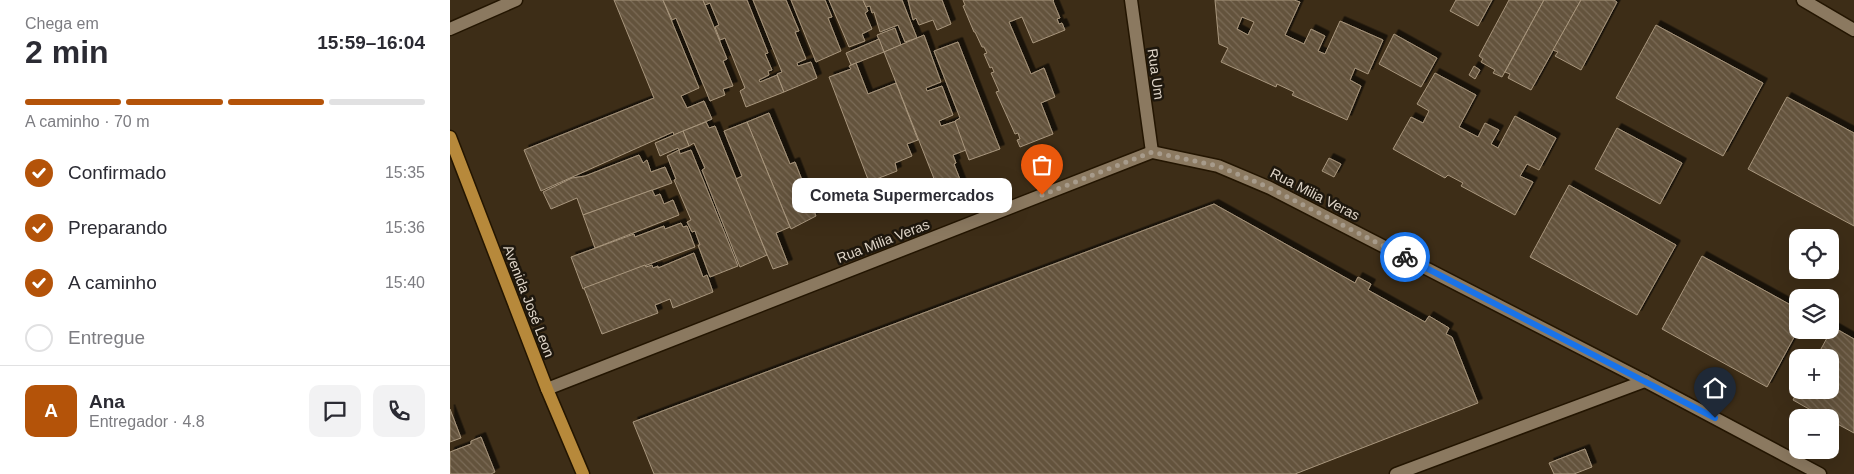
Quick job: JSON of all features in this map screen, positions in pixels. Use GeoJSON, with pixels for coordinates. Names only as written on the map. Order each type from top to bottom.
{"type":"FeatureCollection","features":[{"type":"Feature","properties":{"kind":"main road","name":"Avenida José Leon"},"geometry":{"type":"LineString","coordinates":[[450,137],[547,389],[583,474]]}},
{"type":"Feature","properties":{"kind":"street"},"geometry":{"type":"LineString","coordinates":[[450,29],[516,0]]}},
{"type":"Feature","properties":{"kind":"street","name":"Rua Um"},"geometry":{"type":"LineString","coordinates":[[1131,0],[1152,152]]}},
{"type":"Feature","properties":{"kind":"street"},"geometry":{"type":"LineString","coordinates":[[1803,0],[1854,30]]}},
{"type":"Feature","properties":{"kind":"street","name":"Rua Milia Veras"},"geometry":{"type":"LineString","coordinates":[[547,389],[1152,152],[1218,166],[1270,188],[1645,381],[1820,474]]}},
{"type":"Feature","properties":{"kind":"street"},"geometry":{"type":"LineString","coordinates":[[1396,474],[1645,381]]}},
{"type":"Feature","properties":{"kind":"building"},"geometry":{"type":"Polygon","coordinates":[[[614,0],[663,0],[699,88],[681,96],[687,108],[704,101],[712,119],[674,135],[673,132],[541,191],[524,150],[654,98],[614,0]]]}},
{"type":"Feature","properties":{"kind":"building"},"geometry":{"type":"Polygon","coordinates":[[[663,0],[703,0],[727,59],[723,61],[733,86],[723,89],[725,95],[710,101],[676,18],[672,20],[663,0]]]}},
{"type":"Feature","properties":{"kind":"building"},"geometry":{"type":"Polygon","coordinates":[[[703,0],[747,0],[768,53],[765,54],[772,70],[768,71],[769,75],[759,80],[760,82],[777,75],[784,92],[746,107],[740,91],[745,88],[725,38],[720,40],[715,27],[719,25],[710,3],[705,5],[703,0]]]}},
{"type":"Feature","properties":{"kind":"building"},"geometry":{"type":"Polygon","coordinates":[[[753,0],[786,0],[799,31],[795,32],[806,59],[797,63],[798,66],[811,62],[817,78],[784,92],[777,74],[782,72],[753,0]]]}},
{"type":"Feature","properties":{"kind":"building"},"geometry":{"type":"Polygon","coordinates":[[[791,0],[825,0],[832,17],[828,18],[841,51],[816,62],[791,0]]]}},
{"type":"Feature","properties":{"kind":"building"},"geometry":{"type":"Polygon","coordinates":[[[829,0],[863,0],[868,11],[865,13],[872,29],[862,34],[865,41],[849,47],[829,0]]]}},
{"type":"Feature","properties":{"kind":"building"},"geometry":{"type":"Polygon","coordinates":[[[863,0],[902,0],[917,38],[905,42],[898,25],[880,32],[874,12],[872,13],[870,6],[866,7],[863,0]]]}},
{"type":"Feature","properties":{"kind":"building"},"geometry":{"type":"Polygon","coordinates":[[[908,0],[942,0],[951,24],[937,30],[933,20],[919,25],[916,18],[913,20],[908,0]]]}},
{"type":"Feature","properties":{"kind":"building"},"geometry":{"type":"Polygon","coordinates":[[[963,0],[1054,0],[1060,18],[1057,19],[1059,24],[1062,23],[1065,30],[1033,43],[1022,17],[1009,22],[1031,74],[1044,68],[1055,97],[1041,103],[1053,134],[1020,147],[1017,140],[1020,139],[1018,133],[1015,134],[996,92],[999,91],[991,73],[994,72],[992,67],[990,68],[984,54],[987,53],[974,32],[963,6],[965,5],[963,0]]]}},
{"type":"Feature","properties":{"kind":"building"},"geometry":{"type":"Polygon","coordinates":[[[1215,0],[1294,0],[1300,2],[1285,35],[1304,44],[1311,29],[1325,36],[1318,51],[1325,54],[1340,21],[1383,40],[1368,74],[1355,68],[1350,80],[1361,86],[1347,120],[1292,95],[1294,92],[1277,84],[1276,87],[1221,62],[1228,48],[1219,44],[1215,0]],[[1242,17],[1237,29],[1248,35],[1254,22],[1242,17]]]}},
{"type":"Feature","properties":{"kind":"building"},"geometry":{"type":"Polygon","coordinates":[[[1456,0],[1492,0],[1478,26],[1450,11],[1456,0]]]}},
{"type":"Feature","properties":{"kind":"building"},"geometry":{"type":"Polygon","coordinates":[[[1509,0],[1544,0],[1502,77],[1493,73],[1495,70],[1481,62],[1483,59],[1479,56],[1509,0]]]}},
{"type":"Feature","properties":{"kind":"building"},"geometry":{"type":"Polygon","coordinates":[[[1544,0],[1581,0],[1531,90],[1508,78],[1510,74],[1505,72],[1544,0]]]}},
{"type":"Feature","properties":{"kind":"building"},"geometry":{"type":"Polygon","coordinates":[[[1581,0],[1614,0],[1617,2],[1581,70],[1555,56],[1558,52],[1553,50],[1581,0]]]}},
{"type":"Feature","properties":{"kind":"building"},"geometry":{"type":"Polygon","coordinates":[[[1656,25],[1763,83],[1723,156],[1616,98],[1656,25]]]}},
{"type":"Feature","properties":{"kind":"building"},"geometry":{"type":"Polygon","coordinates":[[[895,28],[901,45],[884,52],[877,35],[895,28]]]}},
{"type":"Feature","properties":{"kind":"building"},"geometry":{"type":"Polygon","coordinates":[[[1394,34],[1437,58],[1421,87],[1379,64],[1394,34]]]}},
{"type":"Feature","properties":{"kind":"building"},"geometry":{"type":"Polygon","coordinates":[[[924,35],[941,82],[926,88],[927,91],[942,86],[953,115],[939,121],[941,126],[956,121],[966,150],[953,155],[956,163],[954,164],[966,195],[944,204],[884,52],[924,35]]]}},
{"type":"Feature","properties":{"kind":"building"},"geometry":{"type":"Polygon","coordinates":[[[879,39],[884,52],[851,65],[846,53],[879,39]]]}},
{"type":"Feature","properties":{"kind":"building"},"geometry":{"type":"Polygon","coordinates":[[[958,42],[1000,149],[969,160],[955,121],[960,118],[934,51],[958,42]]]}},
{"type":"Feature","properties":{"kind":"building"},"geometry":{"type":"Polygon","coordinates":[[[856,63],[868,94],[896,83],[918,140],[907,144],[912,156],[895,163],[897,171],[869,182],[829,77],[851,69],[849,66],[856,63]]]}},
{"type":"Feature","properties":{"kind":"building"},"geometry":{"type":"Polygon","coordinates":[[[1474,66],[1480,70],[1475,79],[1469,75],[1474,66]]]}},
{"type":"Feature","properties":{"kind":"building"},"geometry":{"type":"Polygon","coordinates":[[[1435,73],[1476,95],[1459,127],[1478,137],[1485,123],[1499,130],[1491,144],[1498,148],[1515,116],[1556,138],[1539,170],[1527,164],[1520,176],[1533,182],[1515,215],[1461,186],[1463,183],[1448,175],[1445,178],[1393,149],[1411,117],[1423,123],[1429,111],[1417,104],[1435,73]]]}},
{"type":"Feature","properties":{"kind":"building"},"geometry":{"type":"Polygon","coordinates":[[[1787,97],[1854,133],[1854,226],[1748,169],[1787,97]]]}},
{"type":"Feature","properties":{"kind":"building"},"geometry":{"type":"Polygon","coordinates":[[[769,113],[790,164],[795,162],[816,216],[791,229],[747,122],[769,113]]]}},
{"type":"Feature","properties":{"kind":"building"},"geometry":{"type":"Polygon","coordinates":[[[706,122],[709,128],[715,126],[767,255],[740,267],[702,170],[705,168],[694,143],[689,146],[683,131],[706,122]]]}},
{"type":"Feature","properties":{"kind":"building"},"geometry":{"type":"Polygon","coordinates":[[[747,122],[790,227],[776,233],[788,264],[773,269],[736,179],[742,176],[724,131],[747,122]]]}},
{"type":"Feature","properties":{"kind":"building"},"geometry":{"type":"Polygon","coordinates":[[[1617,128],[1682,163],[1660,204],[1595,169],[1617,128]]]}},
{"type":"Feature","properties":{"kind":"building"},"geometry":{"type":"Polygon","coordinates":[[[683,131],[689,146],[679,150],[678,148],[660,156],[655,143],[683,131]]]}},
{"type":"Feature","properties":{"kind":"building"},"geometry":{"type":"Polygon","coordinates":[[[679,150],[680,154],[691,150],[738,266],[710,277],[695,231],[692,232],[687,222],[691,220],[674,180],[676,179],[667,156],[679,150]]]}},
{"type":"Feature","properties":{"kind":"building"},"geometry":{"type":"Polygon","coordinates":[[[639,155],[643,163],[647,160],[651,172],[665,167],[672,183],[583,215],[577,198],[551,209],[543,192],[572,178],[585,176],[639,155]]]}},
{"type":"Feature","properties":{"kind":"building"},"geometry":{"type":"Polygon","coordinates":[[[1329,158],[1341,164],[1334,177],[1322,171],[1329,158]]]}},
{"type":"Feature","properties":{"kind":"building"},"geometry":{"type":"Polygon","coordinates":[[[1569,185],[1676,245],[1637,315],[1530,257],[1569,185]]]}},
{"type":"Feature","properties":{"kind":"building"},"geometry":{"type":"Polygon","coordinates":[[[652,190],[655,196],[660,194],[664,204],[673,200],[679,215],[595,248],[583,215],[652,190]]]}},
{"type":"Feature","properties":{"kind":"building"},"geometry":{"type":"Polygon","coordinates":[[[1214,204],[1355,283],[1358,277],[1371,284],[1368,290],[1425,322],[1429,316],[1449,328],[1446,334],[1452,337],[1478,403],[1295,474],[654,474],[633,422],[1214,204]]]}},
{"type":"Feature","properties":{"kind":"building"},"geometry":{"type":"Polygon","coordinates":[[[681,223],[683,227],[687,226],[695,247],[583,289],[571,257],[634,234],[635,237],[664,226],[665,229],[681,223]]]}},
{"type":"Feature","properties":{"kind":"building"},"geometry":{"type":"Polygon","coordinates":[[[694,253],[703,277],[707,275],[713,292],[673,308],[670,299],[655,305],[658,313],[602,334],[584,288],[645,265],[646,267],[652,265],[653,268],[658,266],[658,268],[694,253]]]}},
{"type":"Feature","properties":{"kind":"building"},"geometry":{"type":"Polygon","coordinates":[[[1702,256],[1789,304],[1789,339],[1793,339],[1767,387],[1662,329],[1702,256]]]}},
{"type":"Feature","properties":{"kind":"building"},"geometry":{"type":"Polygon","coordinates":[[[1839,330],[1854,339],[1854,433],[1839,425],[1839,409],[1809,409],[1793,400],[1839,399],[1839,349],[1821,349],[1826,339],[1839,339],[1839,330]]]}},
{"type":"Feature","properties":{"kind":"building"},"geometry":{"type":"Polygon","coordinates":[[[450,409],[461,438],[450,442],[450,409]]]}},
{"type":"Feature","properties":{"kind":"building"},"geometry":{"type":"Polygon","coordinates":[[[481,437],[495,472],[491,474],[450,474],[450,452],[471,444],[471,441],[481,437]]]}},
{"type":"Feature","properties":{"kind":"building"},"geometry":{"type":"Polygon","coordinates":[[[1585,449],[1592,467],[1574,474],[1554,474],[1549,463],[1585,449]]]}},
{"type":"Feature","properties":{"kind":"way so far"},"geometry":{"type":"LineString","coordinates":[[1042,195],[1152,152],[1218,166],[1270,188],[1405,257]]}},
{"type":"Feature","properties":{"kind":"place","name":"Cometa Supermercados"},"geometry":{"type":"Point","coordinates":[1042,195]}},
{"type":"Feature","properties":{"kind":"route"},"geometry":{"type":"LineString","coordinates":[[1405,257],[1715,418]]}}]}
